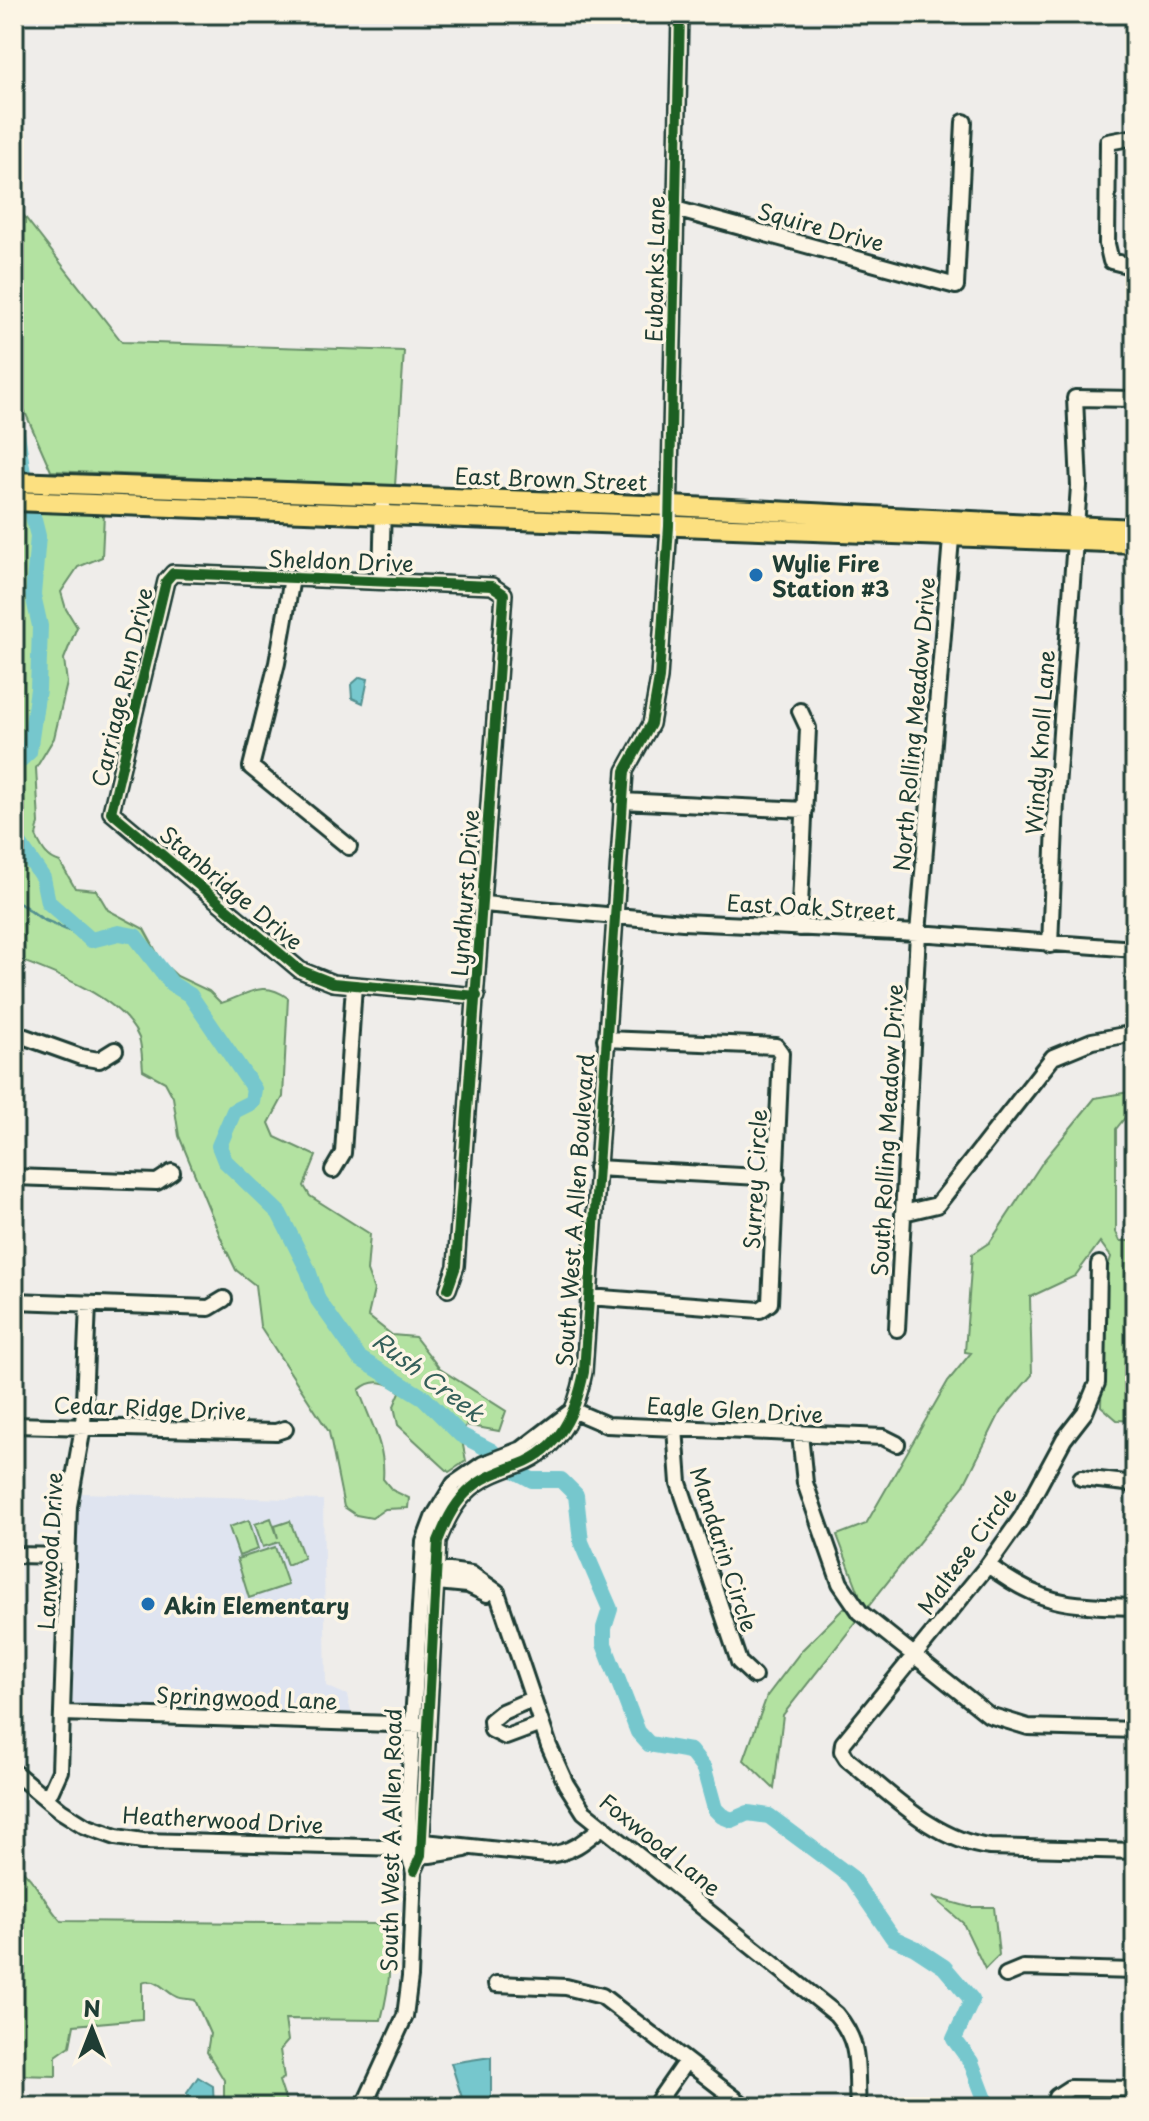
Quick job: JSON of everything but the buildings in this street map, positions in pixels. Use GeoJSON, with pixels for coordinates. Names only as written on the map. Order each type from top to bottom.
{"type":"FeatureCollection","features":[{"type":"Feature","properties":{"kind":"main road","name":"East Brown Street"},"geometry":{"type":"LineString","coordinates":[[14,482],[670,506],[952,528]]}},
{"type":"Feature","properties":{"kind":"main road","name":"East Brown Street"},"geometry":{"type":"LineString","coordinates":[[14,501],[669,526],[952,528],[1074,533],[1135,529]]}},
{"type":"Feature","properties":{"kind":"main road","name":"East Brown Street"},"geometry":{"type":"LineString","coordinates":[[1074,533],[1135,543]]}},
{"type":"Feature","properties":{"kind":"street","name":"Eubanks Lane"},"geometry":{"type":"LineString","coordinates":[[622,801],[625,771],[651,724],[656,696],[669,526],[680,14]]}},
{"type":"Feature","properties":{"kind":"street","name":"Squire Drive"},"geometry":{"type":"LineString","coordinates":[[675,209],[956,286],[964,122]]}},
{"type":"Feature","properties":{"kind":"street"},"geometry":{"type":"LineString","coordinates":[[1135,137],[1108,142],[1107,244],[1111,261],[1135,267]]}},
{"type":"Feature","properties":{"kind":"street","name":"Windy Knoll Lane"},"geometry":{"type":"LineString","coordinates":[[1050,945],[1056,801],[1079,486],[1075,398],[1135,399]]}},
{"type":"Feature","properties":{"kind":"street"},"geometry":{"type":"LineString","coordinates":[[381,581],[383,496]]}},
{"type":"Feature","properties":{"kind":"street","name":"North Rolling Meadow Drive"},"geometry":{"type":"LineString","coordinates":[[918,933],[952,528]]}},
{"type":"Feature","properties":{"kind":"street","name":"Sheldon Drive"},"geometry":{"type":"LineString","coordinates":[[173,573],[492,586],[504,594]]}},
{"type":"Feature","properties":{"kind":"street","name":"Carriage Run Drive"},"geometry":{"type":"LineString","coordinates":[[111,812],[166,581],[173,573]]}},
{"type":"Feature","properties":{"kind":"street"},"geometry":{"type":"LineString","coordinates":[[292,578],[277,663],[251,767],[349,847]]}},
{"type":"Feature","properties":{"kind":"street","name":"Lyndhurst Drive"},"geometry":{"type":"LineString","coordinates":[[448,1289],[456,1266],[504,594]]}},
{"type":"Feature","properties":{"kind":"street"},"geometry":{"type":"LineString","coordinates":[[799,928],[808,728],[800,711]]}},
{"type":"Feature","properties":{"kind":"street"},"geometry":{"type":"LineString","coordinates":[[622,801],[805,810]]}},
{"type":"Feature","properties":{"kind":"street","name":"South West A Allen Boulevard"},"geometry":{"type":"LineString","coordinates":[[572,1410],[584,1372],[622,801]]}},
{"type":"Feature","properties":{"kind":"street","name":"Stanbridge Drive"},"geometry":{"type":"LineString","coordinates":[[111,812],[300,970],[333,983],[477,996]]}},
{"type":"Feature","properties":{"kind":"street","name":"East Oak Street"},"geometry":{"type":"LineString","coordinates":[[484,904],[614,916],[1135,949]]}},
{"type":"Feature","properties":{"kind":"street","name":"South Rolling Meadow Drive"},"geometry":{"type":"LineString","coordinates":[[897,1329],[918,933]]}},
{"type":"Feature","properties":{"kind":"street"},"geometry":{"type":"LineString","coordinates":[[333,1170],[343,1153],[354,985]]}},
{"type":"Feature","properties":{"kind":"street"},"geometry":{"type":"LineString","coordinates":[[14,1033],[81,1057],[99,1060],[115,1050]]}},
{"type":"Feature","properties":{"kind":"street"},"geometry":{"type":"LineString","coordinates":[[903,1213],[937,1205],[1053,1057],[1092,1041],[1135,1033]]}},
{"type":"Feature","properties":{"kind":"street","name":"Surrey Circle"},"geometry":{"type":"LineString","coordinates":[[589,1297],[760,1310],[767,1307],[777,1178],[782,1063],[776,1046],[605,1039]]}},
{"type":"Feature","properties":{"kind":"street"},"geometry":{"type":"LineString","coordinates":[[596,1168],[777,1178]]}},
{"type":"Feature","properties":{"kind":"street"},"geometry":{"type":"LineString","coordinates":[[14,1177],[157,1182],[172,1172]]}},
{"type":"Feature","properties":{"kind":"street","name":"Maltese Circle"},"geometry":{"type":"LineString","coordinates":[[1099,1264],[1097,1383],[1085,1412],[1064,1439],[1022,1517],[988,1565],[843,1743],[842,1751],[847,1759],[929,1824],[967,1843],[990,1847],[1135,1851]]}},
{"type":"Feature","properties":{"kind":"street"},"geometry":{"type":"LineString","coordinates":[[14,1301],[209,1308],[224,1299]]}},
{"type":"Feature","properties":{"kind":"street","name":"Lanwood Drive"},"geometry":{"type":"LineString","coordinates":[[44,1796],[51,1791],[60,1771],[67,1556],[73,1469],[83,1427],[88,1304]]}},
{"type":"Feature","properties":{"kind":"street"},"geometry":{"type":"LineString","coordinates":[[429,1575],[424,1542],[433,1518],[454,1484],[483,1464],[527,1446],[572,1410]]}},
{"type":"Feature","properties":{"kind":"street","name":"Eagle Glen Drive"},"geometry":{"type":"LineString","coordinates":[[572,1410],[607,1425],[883,1437],[897,1444]]}},
{"type":"Feature","properties":{"kind":"street","name":"Cedar Ridge Drive"},"geometry":{"type":"LineString","coordinates":[[14,1425],[276,1432],[285,1429]]}},
{"type":"Feature","properties":{"kind":"street","name":"Mandarin Circle"},"geometry":{"type":"LineString","coordinates":[[675,1428],[679,1483],[739,1662],[754,1676]]}},
{"type":"Feature","properties":{"kind":"street"},"geometry":{"type":"LineString","coordinates":[[800,1434],[805,1483],[845,1593],[860,1612],[978,1708],[1002,1721],[1042,1728],[1135,1730]]}},
{"type":"Feature","properties":{"kind":"street"},"geometry":{"type":"LineString","coordinates":[[1081,1478],[1135,1484]]}},
{"type":"Feature","properties":{"kind":"street"},"geometry":{"type":"LineString","coordinates":[[14,1555],[67,1556]]}},
{"type":"Feature","properties":{"kind":"street"},"geometry":{"type":"LineString","coordinates":[[988,1565],[1020,1590],[1046,1600],[1076,1605],[1135,1607]]}},
{"type":"Feature","properties":{"kind":"street","name":"Foxwood Lane"},"geometry":{"type":"LineString","coordinates":[[429,1575],[458,1570],[478,1578],[497,1592],[541,1724],[578,1805],[836,2014],[848,2028],[857,2053],[858,2107]]}},
{"type":"Feature","properties":{"kind":"street","name":"South West A Allen Road"},"geometry":{"type":"LineString","coordinates":[[365,2104],[405,2016],[410,1977],[412,1848],[429,1575]]}},
{"type":"Feature","properties":{"kind":"street"},"geometry":{"type":"LineString","coordinates":[[532,1699],[502,1712],[491,1721],[492,1730],[506,1737],[541,1724]]}},
{"type":"Feature","properties":{"kind":"street","name":"Springwood Lane"},"geometry":{"type":"LineString","coordinates":[[64,1713],[420,1725]]}},
{"type":"Feature","properties":{"kind":"street","name":"Heatherwood Drive"},"geometry":{"type":"LineString","coordinates":[[14,1772],[85,1826],[135,1840],[565,1853],[603,1826]]}},
{"type":"Feature","properties":{"kind":"street"},"geometry":{"type":"LineString","coordinates":[[1006,1975],[1023,1968],[1135,1971]]}},
{"type":"Feature","properties":{"kind":"street"},"geometry":{"type":"LineString","coordinates":[[496,1984],[566,1987],[602,1996],[746,2107]]}},
{"type":"Feature","properties":{"kind":"street"},"geometry":{"type":"LineString","coordinates":[[654,2107],[686,2061]]}},
{"type":"Feature","properties":{"kind":"street"},"geometry":{"type":"LineString","coordinates":[[1056,2097],[1070,2088],[1135,2089]]}},
{"type":"Feature","properties":{"kind":"shaded area"},"geometry":{"type":"Polygon","coordinates":[[[79,1493],[323,1500],[326,1686],[347,1695],[352,1716],[69,1707],[79,1493]]]}},
{"type":"Feature","properties":{"kind":"green space"},"geometry":{"type":"Polygon","coordinates":[[[14,203],[122,342],[404,351],[395,486],[51,471],[14,387],[14,203]]]}},
{"type":"Feature","properties":{"kind":"green space"},"geometry":{"type":"Polygon","coordinates":[[[14,511],[104,514],[102,557],[78,567],[61,592],[66,609],[77,627],[64,659],[67,683],[54,738],[36,768],[39,823],[36,836],[40,845],[48,855],[60,862],[75,888],[96,890],[108,910],[144,929],[162,962],[177,976],[209,991],[221,1003],[262,989],[279,992],[288,998],[283,1097],[269,1123],[275,1137],[316,1156],[304,1186],[310,1196],[370,1234],[367,1271],[374,1290],[368,1316],[392,1335],[415,1337],[440,1369],[506,1411],[499,1431],[466,1425],[461,1435],[466,1461],[449,1472],[398,1425],[394,1406],[400,1392],[380,1382],[359,1390],[382,1455],[383,1479],[392,1490],[409,1498],[408,1508],[385,1509],[372,1518],[356,1515],[344,1507],[329,1432],[260,1326],[255,1285],[236,1270],[223,1243],[179,1136],[173,1097],[165,1082],[143,1070],[139,1038],[130,1023],[102,998],[14,958],[14,511]]]}},
{"type":"Feature","properties":{"kind":"green space"},"geometry":{"type":"Polygon","coordinates":[[[1135,1091],[1135,1105],[1116,1129],[1116,1232],[1120,1241],[1135,1241],[1135,1421],[1117,1420],[1101,1406],[1104,1280],[1111,1257],[1100,1242],[1075,1276],[1030,1297],[1032,1375],[1001,1411],[964,1485],[783,1715],[774,1789],[744,1760],[767,1696],[802,1650],[859,1593],[837,1535],[866,1524],[948,1381],[971,1353],[965,1352],[972,1254],[990,1242],[1044,1160],[1095,1098],[1135,1091]]]}},
{"type":"Feature","properties":{"kind":"green space"},"geometry":{"type":"Polygon","coordinates":[[[271,1518],[278,1538],[275,1526],[290,1521],[304,1558],[287,1565],[279,1542],[263,1547],[255,1524],[271,1518]]]}},
{"type":"Feature","properties":{"kind":"green space"},"geometry":{"type":"Polygon","coordinates":[[[249,1520],[258,1549],[239,1556],[229,1527],[249,1520]]]}},
{"type":"Feature","properties":{"kind":"green space"},"geometry":{"type":"Polygon","coordinates":[[[275,1547],[288,1585],[249,1598],[237,1559],[275,1547]]]}},
{"type":"Feature","properties":{"kind":"green space"},"geometry":{"type":"Polygon","coordinates":[[[14,1864],[28,1876],[61,1921],[378,1924],[384,1934],[389,1957],[381,2020],[285,2019],[288,2041],[280,2050],[284,2078],[279,2081],[286,2102],[282,2107],[224,2107],[224,2080],[207,2052],[210,2034],[195,2000],[180,1998],[148,1981],[142,1983],[142,2019],[74,2025],[70,2046],[56,2056],[56,2076],[14,2075],[14,1864]]]}},
{"type":"Feature","properties":{"kind":"green space"},"geometry":{"type":"Polygon","coordinates":[[[933,1897],[969,1907],[994,1907],[999,1955],[985,1969],[963,1923],[933,1897]]]}},
{"type":"Feature","properties":{"kind":"water"},"geometry":{"type":"Polygon","coordinates":[[[360,677],[368,679],[363,703],[352,698],[351,685],[360,677]]]}},
{"type":"Feature","properties":{"kind":"water"},"geometry":{"type":"Polygon","coordinates":[[[491,2057],[491,2107],[465,2107],[451,2063],[491,2057]]]}},
{"type":"Feature","properties":{"kind":"water"},"geometry":{"type":"Polygon","coordinates":[[[198,2077],[213,2086],[214,2107],[185,2107],[187,2093],[198,2077]]]}},
{"type":"Feature","properties":{"kind":"waterway","name":"Rush Creek"},"geometry":{"type":"LineString","coordinates":[[14,413],[23,474]]}},
{"type":"Feature","properties":{"kind":"waterway","name":"Rush Creek"},"geometry":{"type":"LineString","coordinates":[[14,766],[29,752],[38,689],[40,626],[33,595],[38,536],[31,508]]}},
{"type":"Feature","properties":{"kind":"waterway","name":"Rush Creek"},"geometry":{"type":"LineString","coordinates":[[14,836],[43,878],[48,902],[91,940],[119,933],[135,936],[172,984],[190,995],[254,1089],[252,1102],[234,1111],[219,1146],[225,1161],[279,1213],[308,1270],[318,1300],[359,1358],[424,1398],[461,1435],[492,1451]]}},
{"type":"Feature","properties":{"kind":"waterway"},"geometry":{"type":"LineString","coordinates":[[14,899],[42,919],[91,940]]}},
{"type":"Feature","properties":{"kind":"waterway","name":"Rush Creek"},"geometry":{"type":"LineString","coordinates":[[517,1472],[532,1480],[561,1480],[576,1495],[581,1542],[610,1609],[604,1628],[604,1644],[638,1732],[649,1744],[690,1751],[704,1769],[715,1809],[722,1816],[732,1820],[748,1813],[769,1816],[851,1877],[893,1938],[944,1967],[972,2000],[954,2039],[971,2062],[988,2107]]}},
{"type":"Feature","properties":{"kind":"cycle path"},"geometry":{"type":"LineString","coordinates":[[414,1871],[421,1855],[438,1541],[453,1510],[472,1488],[534,1457],[556,1439],[571,1415],[584,1372],[625,771],[651,724],[659,678],[669,526],[680,14]]}},
{"type":"Feature","properties":{"kind":"cycle path"},"geometry":{"type":"LineString","coordinates":[[448,1289],[456,1266],[504,594],[492,586],[173,573],[166,581],[111,812],[300,970],[333,983],[477,996]]}},
{"type":"Feature","properties":{"kind":"place","name":"Wylie Fire Station #3"},"geometry":{"type":"Point","coordinates":[756,575]}},
{"type":"Feature","properties":{"kind":"place","name":"Akin Elementary"},"geometry":{"type":"Point","coordinates":[148,1604]}}]}
